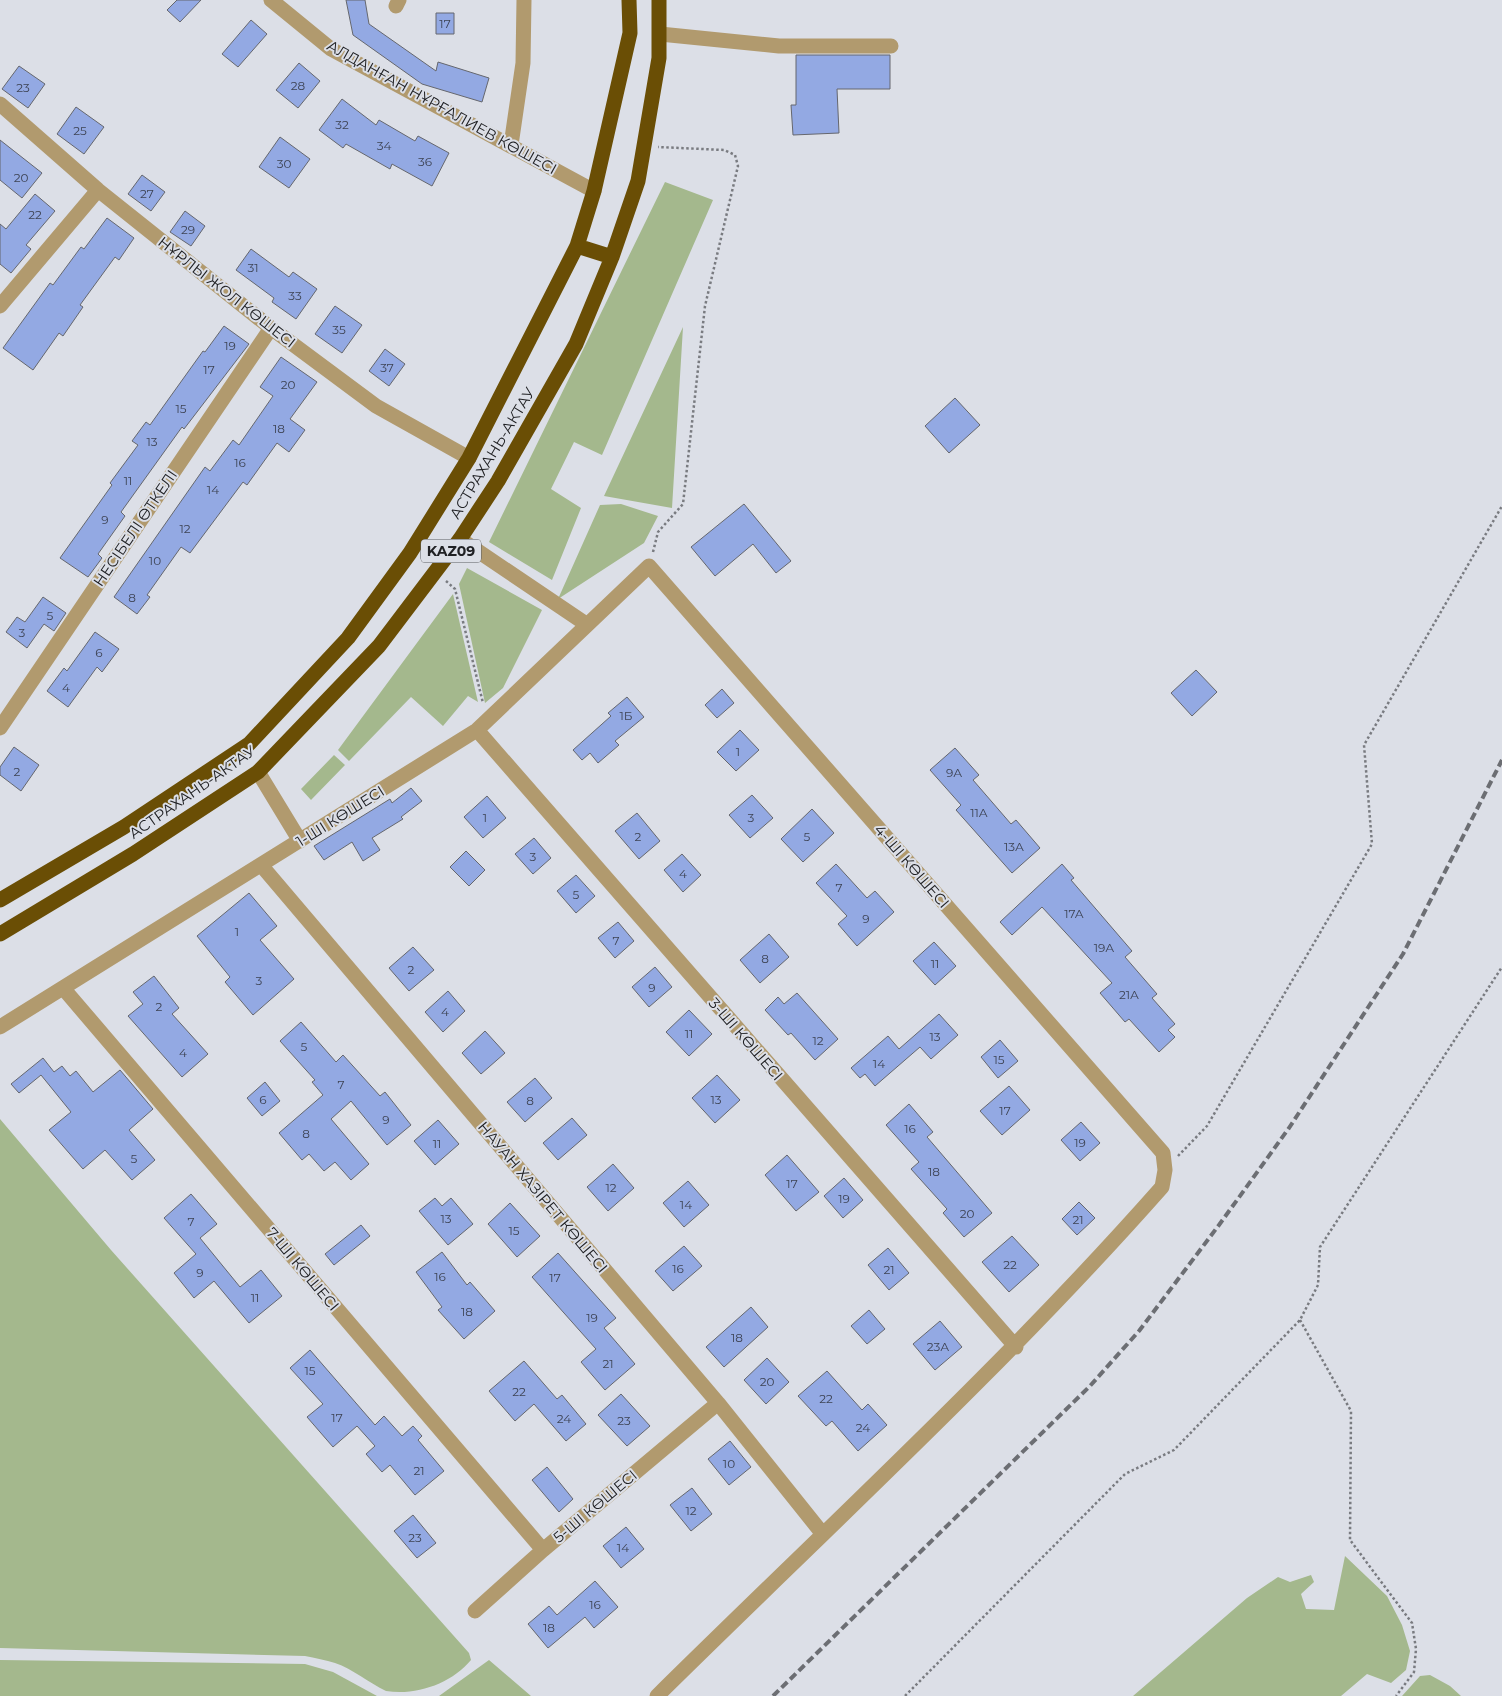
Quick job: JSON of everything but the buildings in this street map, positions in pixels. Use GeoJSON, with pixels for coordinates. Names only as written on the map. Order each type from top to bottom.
{"type":"FeatureCollection","features":[{"type":"Feature","properties":{"kind":"highway","name":"KAZ09"},"geometry":{"type":"LineString","coordinates":[[0,900],[124,826],[249,744],[348,638],[410,553],[469,458],[578,246],[594,191],[630,33],[629,0]]}},
{"type":"Feature","properties":{"kind":"highway","name":"АСТРАХАНЬ-АКТАУ"},"geometry":{"type":"LineString","coordinates":[[0,934],[133,854],[258,772],[379,646],[460,539],[498,481],[576,344],[612,257],[638,182],[659,58],[659,0]]}},
{"type":"Feature","properties":{"kind":"highway"},"geometry":{"type":"LineString","coordinates":[[578,246],[612,257]]}},
{"type":"Feature","properties":{"kind":"street","name":"АЛДАНҒАН НҰРҒАЛИЕВ КӨШЕСІ"},"geometry":{"type":"LineString","coordinates":[[270,0],[331,49],[512,145],[594,191]]}},
{"type":"Feature","properties":{"kind":"street"},"geometry":{"type":"LineString","coordinates":[[512,145],[523,63],[524,0]]}},
{"type":"Feature","properties":{"kind":"street"},"geometry":{"type":"LineString","coordinates":[[660,34],[779,46],[891,46]]}},
{"type":"Feature","properties":{"kind":"street","name":"НҰРЛЫ ЖОЛ КӨШЕСІ"},"geometry":{"type":"LineString","coordinates":[[0,104],[98,190],[271,328],[376,406],[469,458]]}},
{"type":"Feature","properties":{"kind":"street"},"geometry":{"type":"LineString","coordinates":[[0,306],[98,190]]}},
{"type":"Feature","properties":{"kind":"street","name":"НЕСІБЕЛІ ӨТКЕЛІ"},"geometry":{"type":"LineString","coordinates":[[0,728],[271,328]]}},
{"type":"Feature","properties":{"kind":"street"},"geometry":{"type":"LineString","coordinates":[[460,539],[586,624]]}},
{"type":"Feature","properties":{"kind":"street","name":"1-ШI КӨШЕСІ"},"geometry":{"type":"LineString","coordinates":[[0,1027],[300,841],[482,725],[649,566]]}},
{"type":"Feature","properties":{"kind":"street","name":"4-ШI КӨШЕСІ"},"geometry":{"type":"LineString","coordinates":[[649,566],[1163,1153],[1165,1170]]}},
{"type":"Feature","properties":{"kind":"street","name":"3-ШI КӨШЕСІ"},"geometry":{"type":"LineString","coordinates":[[482,725],[1016,1347]]}},
{"type":"Feature","properties":{"kind":"street"},"geometry":{"type":"LineString","coordinates":[[258,772],[300,841]]}},
{"type":"Feature","properties":{"kind":"street","name":"НАУАН ХАЗІРЕТ КӨШЕСІ"},"geometry":{"type":"LineString","coordinates":[[260,865],[718,1403],[822,1533]]}},
{"type":"Feature","properties":{"kind":"street","name":"7-ШI КӨШЕСІ"},"geometry":{"type":"LineString","coordinates":[[63,988],[543,1550]]}},
{"type":"Feature","properties":{"kind":"street"},"geometry":{"type":"LineString","coordinates":[[657,1696],[822,1533],[1016,1347],[1090,1269],[1162,1187],[1165,1170]]}},
{"type":"Feature","properties":{"kind":"street","name":"5-ШI КӨШЕСІ"},"geometry":{"type":"LineString","coordinates":[[475,1611],[543,1550],[718,1403]]}},
{"type":"Feature","properties":{"kind":"path"},"geometry":{"type":"LineString","coordinates":[[644,146],[724,150],[736,155],[738,166],[705,306],[683,504],[658,532],[649,566]]}},
{"type":"Feature","properties":{"kind":"path"},"geometry":{"type":"LineString","coordinates":[[1165,1170],[1207,1126],[1372,844],[1364,745],[1502,506]]}},
{"type":"Feature","properties":{"kind":"path"},"geometry":{"type":"LineString","coordinates":[[436,571],[455,589],[482,725]]}},
{"type":"Feature","properties":{"kind":"path"},"geometry":{"type":"LineString","coordinates":[[905,1696],[1125,1474],[1174,1450],[1300,1320],[1318,1285],[1320,1247],[1502,967]]}},
{"type":"Feature","properties":{"kind":"path"},"geometry":{"type":"LineString","coordinates":[[1300,1320],[1351,1412],[1350,1540],[1412,1623],[1416,1649],[1414,1672],[1396,1696]]}},
{"type":"Feature","properties":{"kind":"green space"},"geometry":{"type":"Polygon","coordinates":[[[665,182],[713,200],[602,455],[574,442],[551,489],[581,508],[552,580],[489,542],[665,182]]]}},
{"type":"Feature","properties":{"kind":"green space"},"geometry":{"type":"Polygon","coordinates":[[[683,327],[672,508],[604,496],[683,327]]]}},
{"type":"Feature","properties":{"kind":"green space"},"geometry":{"type":"Polygon","coordinates":[[[621,504],[658,516],[644,543],[558,599],[600,505],[621,504]]]}},
{"type":"Feature","properties":{"kind":"green space"},"geometry":{"type":"Polygon","coordinates":[[[467,568],[542,610],[503,688],[485,703],[459,584],[467,568]]]}},
{"type":"Feature","properties":{"kind":"green space"},"geometry":{"type":"Polygon","coordinates":[[[453,594],[478,702],[468,696],[443,726],[411,697],[349,761],[338,750],[453,594]]]}},
{"type":"Feature","properties":{"kind":"green space"},"geometry":{"type":"Polygon","coordinates":[[[334,755],[345,765],[311,800],[301,789],[334,755]]]}},
{"type":"Feature","properties":{"kind":"green space"},"geometry":{"type":"Polygon","coordinates":[[[0,1119],[111,1250],[469,1653],[471,1660],[463,1668],[433,1686],[398,1692],[386,1691],[335,1663],[305,1656],[0,1648],[0,1119]]]}},
{"type":"Feature","properties":{"kind":"green space"},"geometry":{"type":"Polygon","coordinates":[[[1345,1556],[1387,1596],[1402,1625],[1410,1651],[1406,1670],[1391,1683],[1367,1674],[1341,1696],[1133,1696],[1247,1598],[1278,1577],[1290,1582],[1311,1575],[1314,1582],[1301,1594],[1306,1609],[1334,1610],[1345,1556]]]}},
{"type":"Feature","properties":{"kind":"green space"},"geometry":{"type":"Polygon","coordinates":[[[0,1660],[305,1664],[333,1672],[377,1696],[0,1696],[0,1660]]]}},
{"type":"Feature","properties":{"kind":"green space"},"geometry":{"type":"Polygon","coordinates":[[[489,1660],[531,1696],[439,1696],[489,1660]]]}},
{"type":"Feature","properties":{"kind":"green space"},"geometry":{"type":"Polygon","coordinates":[[[1430,1675],[1450,1686],[1461,1696],[1402,1696],[1420,1676],[1430,1675]]]}},
{"type":"Feature","properties":{"kind":"railway"},"geometry":{"type":"LineString","coordinates":[[773,1696],[1090,1386],[1139,1331],[1289,1128],[1403,954],[1502,760]]}}]}
